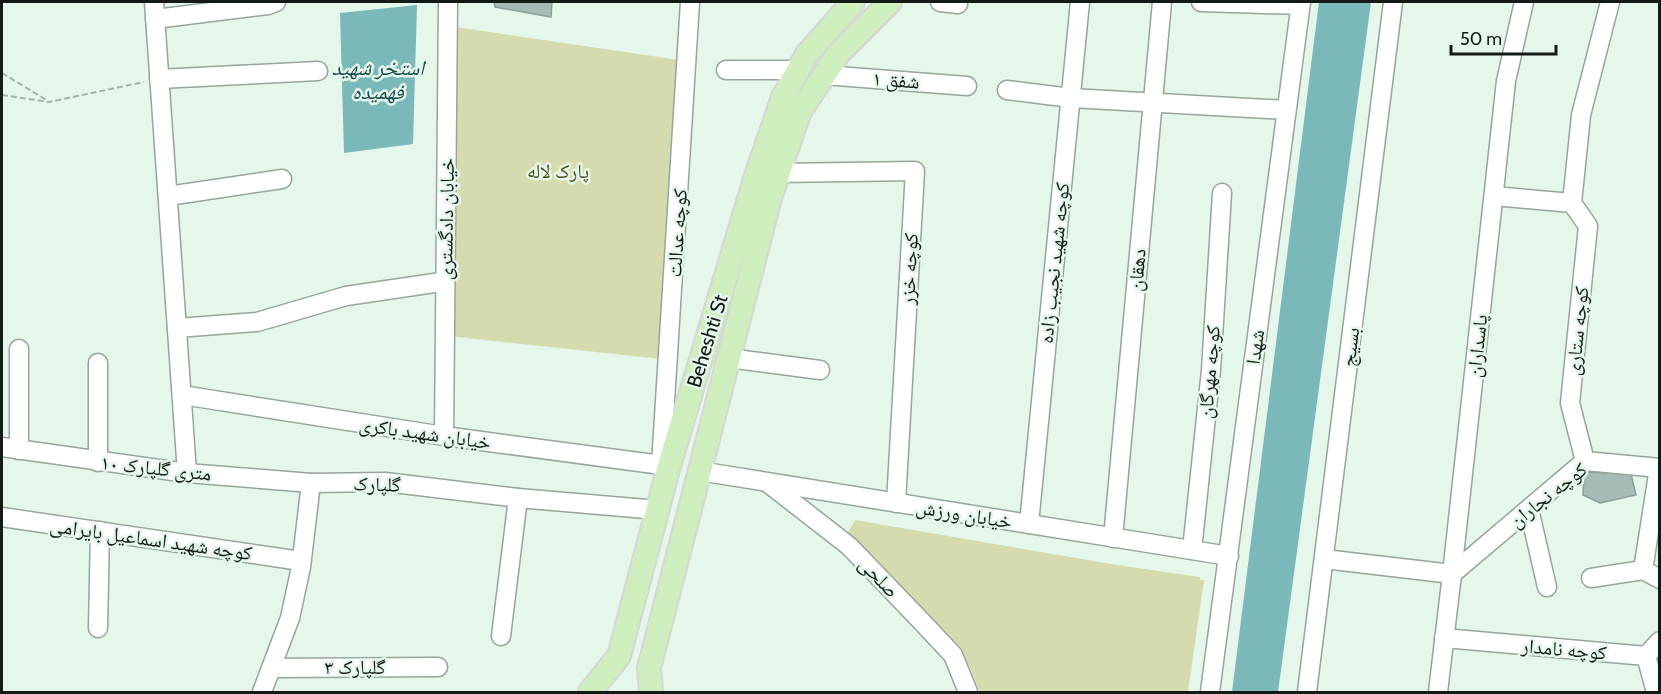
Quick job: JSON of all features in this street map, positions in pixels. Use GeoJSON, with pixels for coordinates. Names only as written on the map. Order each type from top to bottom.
{"type":"FeatureCollection","features":[{"type":"Feature","properties":{"kind":"main road","name":"Beheshti St"},"geometry":{"type":"LineString","coordinates":[[590,693],[619,656],[658,510],[665,466],[783,97],[807,54],[853,2]]}},
{"type":"Feature","properties":{"kind":"main road","name":"Beheshti St"},"geometry":{"type":"LineString","coordinates":[[651,693],[650,668],[728,357],[770,198],[800,111],[839,53],[890,2]]}},
{"type":"Feature","properties":{"kind":"main road"},"geometry":{"type":"LineString","coordinates":[[665,466],[699,471]]}},
{"type":"Feature","properties":{"kind":"street"},"geometry":{"type":"LineString","coordinates":[[187,473],[155,10],[268,5],[276,2]]}},
{"type":"Feature","properties":{"kind":"street","name":"خیابان دادگستری"},"geometry":{"type":"LineString","coordinates":[[444,436],[448,2]]}},
{"type":"Feature","properties":{"kind":"street","name":"کوچه عدالت"},"geometry":{"type":"LineString","coordinates":[[665,466],[690,2]]}},
{"type":"Feature","properties":{"kind":"street","name":"کوچه شهید نجیب زاده"},"geometry":{"type":"LineString","coordinates":[[1029,524],[1080,2]]}},
{"type":"Feature","properties":{"kind":"street","name":"دهقان"},"geometry":{"type":"LineString","coordinates":[[1113,538],[1161,2]]}},
{"type":"Feature","properties":{"kind":"street"},"geometry":{"type":"LineString","coordinates":[[1201,2],[1300,4]]}},
{"type":"Feature","properties":{"kind":"street","name":"بسیج"},"geometry":{"type":"LineString","coordinates":[[1307,693],[1393,2]]}},
{"type":"Feature","properties":{"kind":"street","name":"پاسداران"},"geometry":{"type":"LineString","coordinates":[[1438,693],[1506,81],[1524,2]]}},
{"type":"Feature","properties":{"kind":"street"},"geometry":{"type":"LineString","coordinates":[[1494,196],[1572,203],[1581,115],[1610,2]]}},
{"type":"Feature","properties":{"kind":"street","name":"شهدا"},"geometry":{"type":"LineString","coordinates":[[1210,693],[1300,4]]}},
{"type":"Feature","properties":{"kind":"street"},"geometry":{"type":"LineString","coordinates":[[726,70],[798,70]]}},
{"type":"Feature","properties":{"kind":"street"},"geometry":{"type":"LineString","coordinates":[[159,79],[318,71]]}},
{"type":"Feature","properties":{"kind":"street","name":"شفق ۱"},"geometry":{"type":"LineString","coordinates":[[824,75],[967,86]]}},
{"type":"Feature","properties":{"kind":"street"},"geometry":{"type":"LineString","coordinates":[[1007,90],[1071,98],[1286,110]]}},
{"type":"Feature","properties":{"kind":"street","name":"کوچه خزر"},"geometry":{"type":"LineString","coordinates":[[779,173],[915,171],[896,503]]}},
{"type":"Feature","properties":{"kind":"street"},"geometry":{"type":"LineString","coordinates":[[168,196],[282,179]]}},
{"type":"Feature","properties":{"kind":"street","name":"کوچه مهرگان"},"geometry":{"type":"LineString","coordinates":[[1192,550],[1210,370],[1222,193]]}},
{"type":"Feature","properties":{"kind":"street","name":"کوچه ستاری"},"geometry":{"type":"LineString","coordinates":[[1572,203],[1588,225],[1569,403],[1585,461]]}},
{"type":"Feature","properties":{"kind":"street"},"geometry":{"type":"LineString","coordinates":[[177,328],[257,322],[346,296],[441,282]]}},
{"type":"Feature","properties":{"kind":"street"},"geometry":{"type":"LineString","coordinates":[[10,449],[19,349]]}},
{"type":"Feature","properties":{"kind":"street"},"geometry":{"type":"LineString","coordinates":[[728,357],[820,370]]}},
{"type":"Feature","properties":{"kind":"street"},"geometry":{"type":"LineString","coordinates":[[99,363],[99,462]]}},
{"type":"Feature","properties":{"kind":"street","name":"خیابان شهید باکری"},"geometry":{"type":"LineString","coordinates":[[182,395],[444,436],[665,466]]}},
{"type":"Feature","properties":{"kind":"street","name":"۱۰ متری گلپارک"},"geometry":{"type":"LineString","coordinates":[[10,449],[187,473],[311,483]]}},
{"type":"Feature","properties":{"kind":"street","name":"کوچه نجاران"},"geometry":{"type":"LineString","coordinates":[[1452,574],[1585,461],[1659,468]]}},
{"type":"Feature","properties":{"kind":"street"},"geometry":{"type":"LineString","coordinates":[[1643,570],[1659,468]]}},
{"type":"Feature","properties":{"kind":"street","name":"خیابان ورزش"},"geometry":{"type":"LineString","coordinates":[[699,471],[1229,556]]}},
{"type":"Feature","properties":{"kind":"street","name":"گلپارک"},"geometry":{"type":"LineString","coordinates":[[311,483],[385,482],[518,498],[658,510]]}},
{"type":"Feature","properties":{"kind":"street","name":"صلحی"},"geometry":{"type":"LineString","coordinates":[[766,482],[849,546],[866,563],[953,655],[968,693]]}},
{"type":"Feature","properties":{"kind":"street"},"geometry":{"type":"LineString","coordinates":[[262,693],[290,618],[301,561],[311,483]]}},
{"type":"Feature","properties":{"kind":"street"},"geometry":{"type":"LineString","coordinates":[[501,636],[518,498]]}},
{"type":"Feature","properties":{"kind":"street"},"geometry":{"type":"LineString","coordinates":[[1529,509],[1547,587]]}},
{"type":"Feature","properties":{"kind":"street","name":"کوچه شهید اسماعیل بایرامی"},"geometry":{"type":"LineString","coordinates":[[2,516],[301,561]]}},
{"type":"Feature","properties":{"kind":"street"},"geometry":{"type":"LineString","coordinates":[[98,628],[100,531]]}},
{"type":"Feature","properties":{"kind":"street"},"geometry":{"type":"LineString","coordinates":[[1324,559],[1452,574]]}},
{"type":"Feature","properties":{"kind":"street"},"geometry":{"type":"LineString","coordinates":[[1591,578],[1643,570],[1659,579]]}},
{"type":"Feature","properties":{"kind":"street","name":"کوچه نامدار"},"geometry":{"type":"LineString","coordinates":[[1444,638],[1646,656]]}},
{"type":"Feature","properties":{"kind":"street"},"geometry":{"type":"LineString","coordinates":[[1656,693],[1646,656],[1659,641]]}},
{"type":"Feature","properties":{"kind":"street","name":"گلپارک ۳"},"geometry":{"type":"LineString","coordinates":[[272,668],[438,667]]}},
{"type":"Feature","properties":{"kind":"path"},"geometry":{"type":"LineString","coordinates":[[2,74],[49,102]]}},
{"type":"Feature","properties":{"kind":"path"},"geometry":{"type":"LineString","coordinates":[[2,94],[49,102],[159,79]]}},
{"type":"Feature","properties":{"kind":"green space","name":"پارک لاله"},"geometry":{"type":"Polygon","coordinates":[[[449,26],[679,60],[661,359],[439,335],[449,26]]]}},
{"type":"Feature","properties":{"kind":"green space"},"geometry":{"type":"Polygon","coordinates":[[[855,520],[1200,577],[1200,580],[1204,580],[1188,692],[980,692],[962,649],[847,534],[855,520]]]}},
{"type":"Feature","properties":{"kind":"water"},"geometry":{"type":"Polygon","coordinates":[[[1319,2],[1371,2],[1278,692],[1232,692],[1319,2]]]}},
{"type":"Feature","properties":{"kind":"water","name":"استخر شهید فهمیده"},"geometry":{"type":"Polygon","coordinates":[[[417,5],[413,144],[344,153],[340,13],[417,5]]]}},
{"type":"Feature","properties":{"kind":"building"},"geometry":{"type":"Polygon","coordinates":[[[494,2],[552,2],[551,17],[495,7],[494,2]]]}},
{"type":"Feature","properties":{"kind":"building"},"geometry":{"type":"Polygon","coordinates":[[[1584,472],[1631,474],[1636,495],[1600,503],[1583,495],[1584,472]]]}}]}
